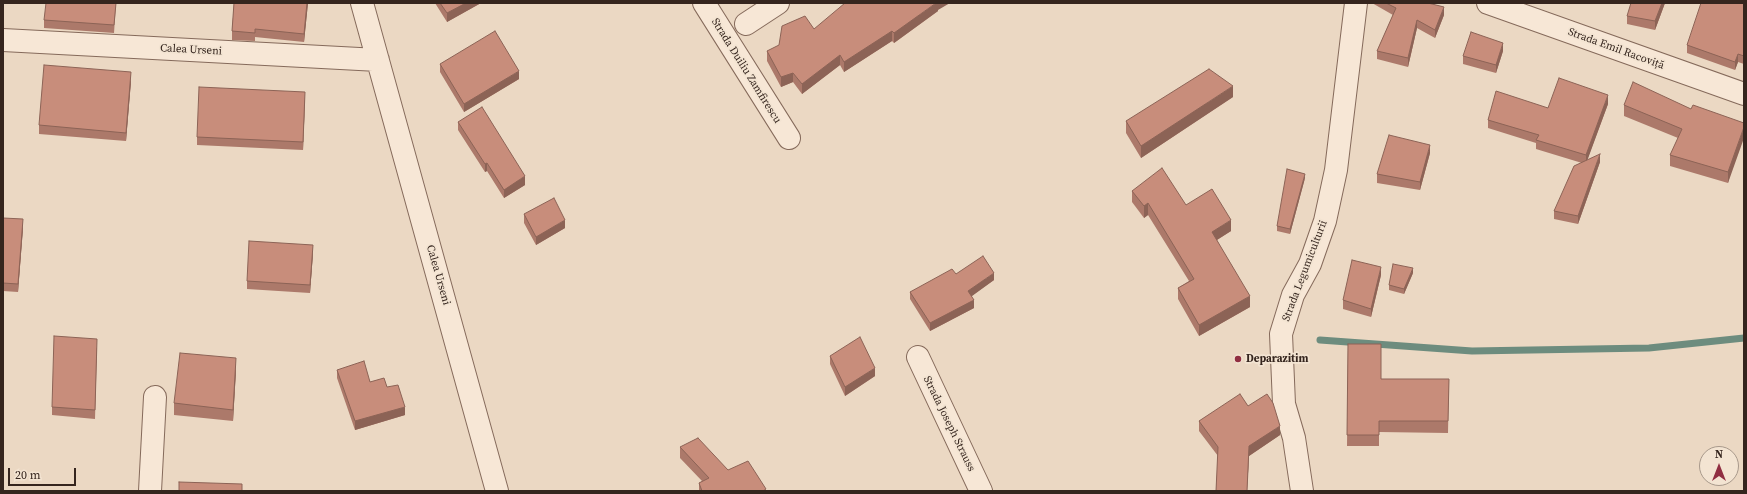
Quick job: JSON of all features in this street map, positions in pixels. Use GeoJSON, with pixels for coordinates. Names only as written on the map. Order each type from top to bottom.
{"type":"FeatureCollection","features":[{"type":"Feature","properties":{"kind":"street","name":"Calea Urseni"},"geometry":{"type":"LineString","coordinates":[[362,3],[497,491]]}},
{"type":"Feature","properties":{"kind":"street","name":"Strada Duiliu Zamfirescu"},"geometry":{"type":"LineString","coordinates":[[704,3],[789,138]]}},
{"type":"Feature","properties":{"kind":"street"},"geometry":{"type":"LineString","coordinates":[[746,24],[778,3]]}},
{"type":"Feature","properties":{"kind":"street","name":"Strada Legumiculturii"},"geometry":{"type":"LineString","coordinates":[[1302,491],[1294,438],[1284,404],[1281,334],[1293,295],[1310,264],[1325,221],[1336,170],[1356,3]]}},
{"type":"Feature","properties":{"kind":"street","name":"Strada Emil Racoviță"},"geometry":{"type":"LineString","coordinates":[[1488,3],[1744,94]]}},
{"type":"Feature","properties":{"kind":"street","name":"Calea Urseni"},"geometry":{"type":"LineString","coordinates":[[3,40],[378,60]]}},
{"type":"Feature","properties":{"kind":"street","name":"Strada Joseph Strauss"},"geometry":{"type":"LineString","coordinates":[[918,357],[981,491]]}},
{"type":"Feature","properties":{"kind":"street"},"geometry":{"type":"LineString","coordinates":[[150,491],[154,397]]}},
{"type":"Feature","properties":{"kind":"building"},"geometry":{"type":"Polygon","coordinates":[[[46,3],[116,3],[114,25],[44,20],[46,3]]]}},
{"type":"Feature","properties":{"kind":"building"},"geometry":{"type":"Polygon","coordinates":[[[234,3],[307,3],[304,34],[255,29],[255,33],[232,31],[234,3]]]}},
{"type":"Feature","properties":{"kind":"building"},"geometry":{"type":"Polygon","coordinates":[[[440,3],[466,3],[447,13],[440,3]]]}},
{"type":"Feature","properties":{"kind":"building"},"geometry":{"type":"Polygon","coordinates":[[[845,3],[936,3],[894,33],[892,31],[844,62],[840,55],[802,84],[793,73],[781,77],[767,51],[779,45],[782,26],[805,16],[814,29],[845,3]]]}},
{"type":"Feature","properties":{"kind":"building"},"geometry":{"type":"Polygon","coordinates":[[[1386,3],[1428,3],[1444,7],[1435,30],[1417,20],[1408,58],[1377,51],[1396,8],[1386,3]]]}},
{"type":"Feature","properties":{"kind":"building"},"geometry":{"type":"Polygon","coordinates":[[[1631,3],[1662,3],[1655,21],[1627,16],[1631,3]]]}},
{"type":"Feature","properties":{"kind":"building"},"geometry":{"type":"Polygon","coordinates":[[[1701,3],[1744,3],[1744,56],[1738,54],[1735,62],[1687,45],[1701,3]]]}},
{"type":"Feature","properties":{"kind":"building"},"geometry":{"type":"Polygon","coordinates":[[[495,31],[519,71],[464,104],[440,64],[495,31]]]}},
{"type":"Feature","properties":{"kind":"building"},"geometry":{"type":"Polygon","coordinates":[[[1471,32],[1503,43],[1496,65],[1463,56],[1471,32]]]}},
{"type":"Feature","properties":{"kind":"building"},"geometry":{"type":"Polygon","coordinates":[[[44,65],[131,72],[126,133],[39,125],[44,65]]]}},
{"type":"Feature","properties":{"kind":"building"},"geometry":{"type":"Polygon","coordinates":[[[1209,69],[1233,86],[1141,146],[1126,121],[1209,69]]]}},
{"type":"Feature","properties":{"kind":"building"},"geometry":{"type":"Polygon","coordinates":[[[1559,78],[1608,95],[1586,155],[1536,140],[1539,135],[1488,120],[1496,91],[1548,108],[1559,78]]]}},
{"type":"Feature","properties":{"kind":"building"},"geometry":{"type":"Polygon","coordinates":[[[1633,82],[1691,109],[1693,105],[1744,123],[1744,127],[1728,172],[1670,155],[1682,129],[1624,105],[1633,82]]]}},
{"type":"Feature","properties":{"kind":"building"},"geometry":{"type":"Polygon","coordinates":[[[199,87],[305,92],[303,142],[197,137],[199,87]]]}},
{"type":"Feature","properties":{"kind":"building"},"geometry":{"type":"Polygon","coordinates":[[[482,107],[525,176],[504,190],[458,122],[482,107]]]}},
{"type":"Feature","properties":{"kind":"building"},"geometry":{"type":"Polygon","coordinates":[[[1389,135],[1430,145],[1420,182],[1377,174],[1389,135]]]}},
{"type":"Feature","properties":{"kind":"building"},"geometry":{"type":"Polygon","coordinates":[[[1600,154],[1578,216],[1554,211],[1574,166],[1600,154]]]}},
{"type":"Feature","properties":{"kind":"building"},"geometry":{"type":"Polygon","coordinates":[[[1162,168],[1186,205],[1212,189],[1231,220],[1212,232],[1250,296],[1199,325],[1178,288],[1194,279],[1148,203],[1144,206],[1132,191],[1162,168]]]}},
{"type":"Feature","properties":{"kind":"building"},"geometry":{"type":"Polygon","coordinates":[[[1287,169],[1305,174],[1290,229],[1277,226],[1287,169]]]}},
{"type":"Feature","properties":{"kind":"building"},"geometry":{"type":"Polygon","coordinates":[[[554,198],[565,220],[536,237],[524,214],[554,198]]]}},
{"type":"Feature","properties":{"kind":"building"},"geometry":{"type":"Polygon","coordinates":[[[3,218],[23,219],[18,284],[3,283],[3,218]]]}},
{"type":"Feature","properties":{"kind":"building"},"geometry":{"type":"Polygon","coordinates":[[[249,241],[313,245],[310,285],[247,281],[249,241]]]}},
{"type":"Feature","properties":{"kind":"building"},"geometry":{"type":"Polygon","coordinates":[[[983,256],[994,273],[968,291],[974,300],[930,323],[910,292],[952,269],[956,274],[983,256]]]}},
{"type":"Feature","properties":{"kind":"building"},"geometry":{"type":"Polygon","coordinates":[[[1352,260],[1381,267],[1371,309],[1343,300],[1352,260]]]}},
{"type":"Feature","properties":{"kind":"building"},"geometry":{"type":"Polygon","coordinates":[[[1393,264],[1413,268],[1404,289],[1389,285],[1393,264]]]}},
{"type":"Feature","properties":{"kind":"building"},"geometry":{"type":"Polygon","coordinates":[[[54,336],[97,339],[95,410],[52,407],[54,336]]]}},
{"type":"Feature","properties":{"kind":"building"},"geometry":{"type":"Polygon","coordinates":[[[860,337],[875,368],[845,387],[830,356],[860,337]]]}},
{"type":"Feature","properties":{"kind":"building"},"geometry":{"type":"Polygon","coordinates":[[[1348,344],[1381,344],[1381,379],[1449,379],[1448,421],[1379,421],[1379,435],[1347,435],[1348,344]]]}},
{"type":"Feature","properties":{"kind":"building"},"geometry":{"type":"Polygon","coordinates":[[[180,353],[236,358],[233,410],[174,403],[180,353]]]}},
{"type":"Feature","properties":{"kind":"building"},"geometry":{"type":"Polygon","coordinates":[[[364,361],[370,382],[384,378],[387,387],[398,385],[405,407],[355,421],[337,370],[364,361]]]}},
{"type":"Feature","properties":{"kind":"building"},"geometry":{"type":"Polygon","coordinates":[[[1240,394],[1248,406],[1267,394],[1273,403],[1280,426],[1249,446],[1247,491],[1216,491],[1218,447],[1199,421],[1240,394]]]}},
{"type":"Feature","properties":{"kind":"building"},"geometry":{"type":"Polygon","coordinates":[[[698,438],[728,470],[748,461],[766,489],[763,491],[702,491],[699,483],[709,478],[680,447],[698,438]]]}},
{"type":"Feature","properties":{"kind":"building"},"geometry":{"type":"Polygon","coordinates":[[[179,482],[242,484],[242,491],[179,491],[179,482]]]}},
{"type":"Feature","properties":{"kind":"waterway"},"geometry":{"type":"LineString","coordinates":[[1320,340],[1472,351],[1649,348],[1744,338]]}},
{"type":"Feature","properties":{"kind":"place","name":"Deparazitim"},"geometry":{"type":"Point","coordinates":[1238,359]}}]}
